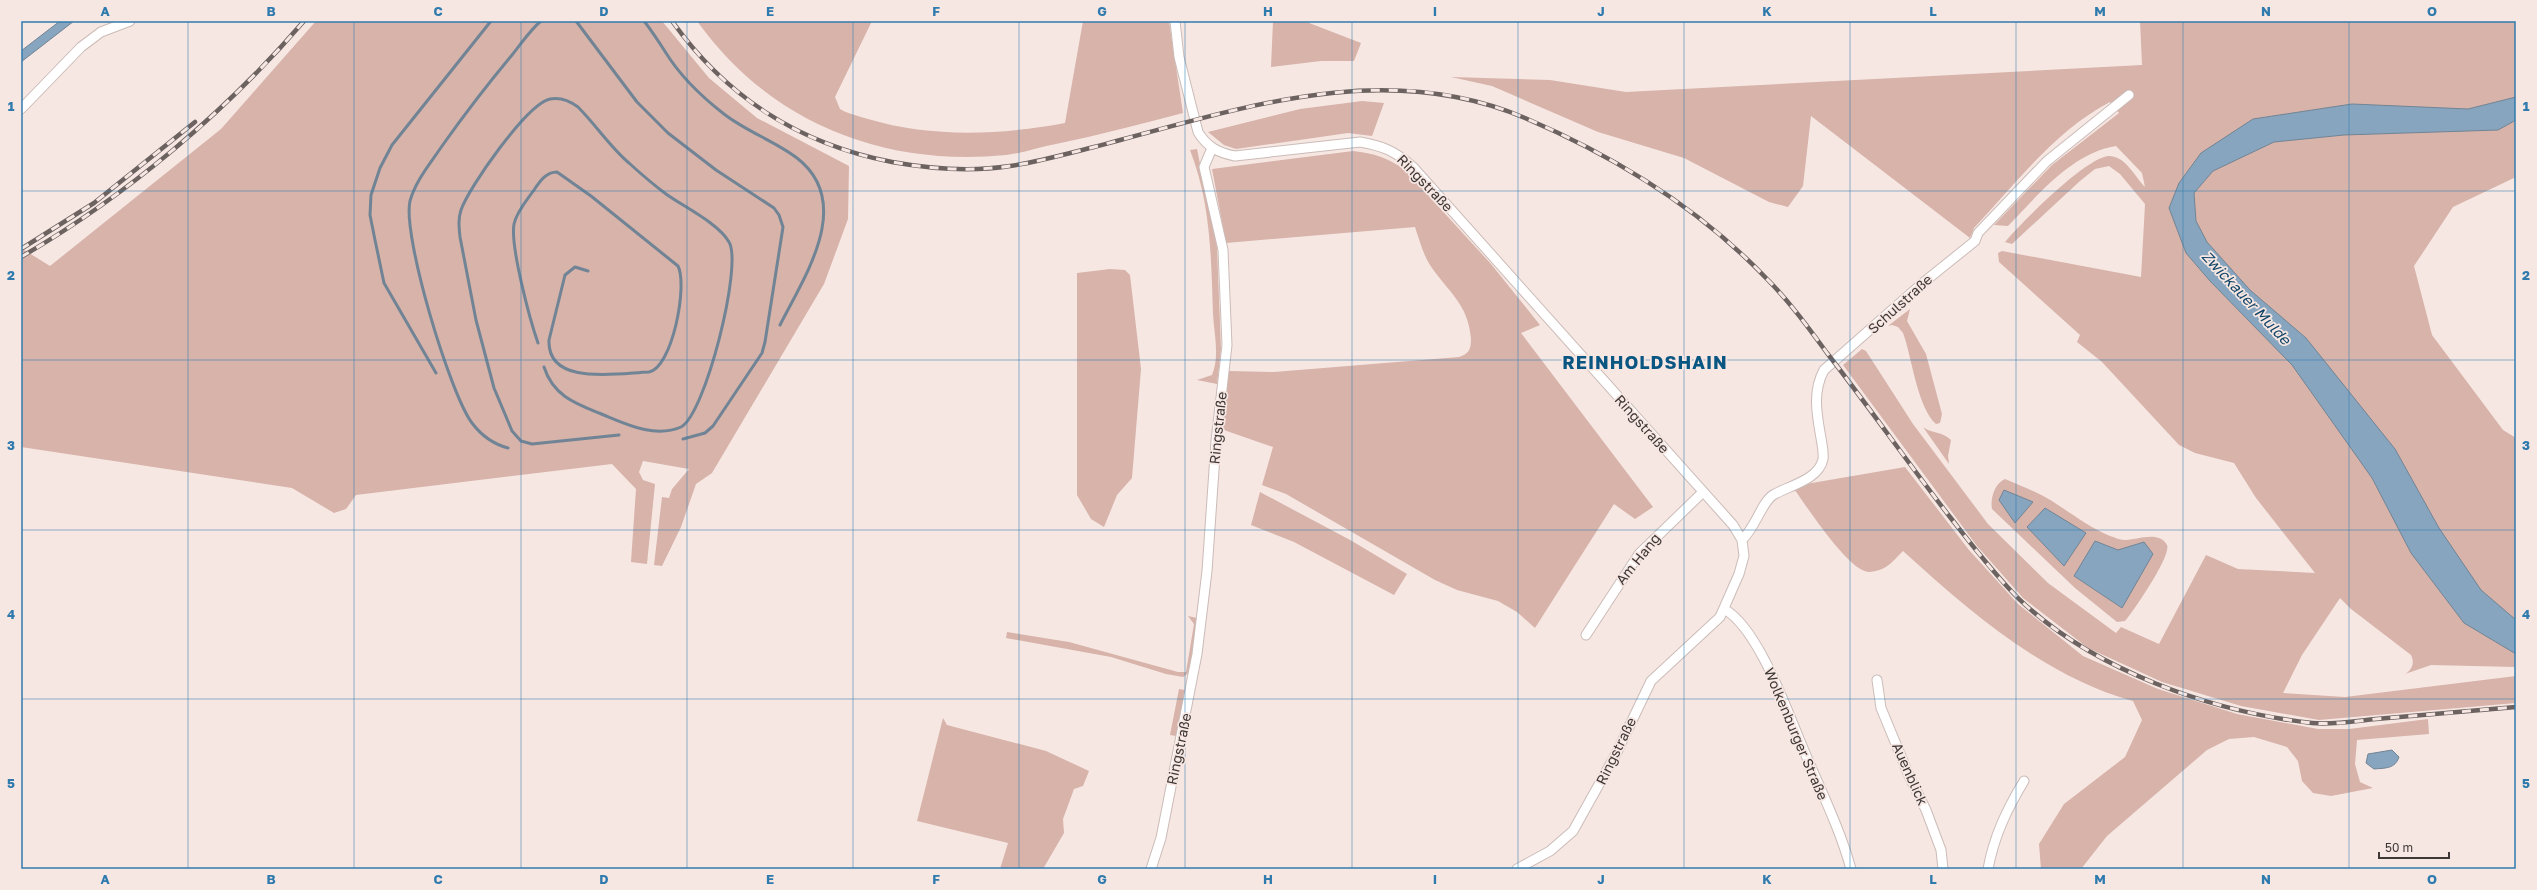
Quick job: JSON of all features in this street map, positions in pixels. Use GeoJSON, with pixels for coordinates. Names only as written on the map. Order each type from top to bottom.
{"type":"FeatureCollection","features":[{"type":"Feature","properties":{"kind":"street"},"geometry":{"type":"LineString","coordinates":[[21,109],[81,47],[101,32],[130,21]]}},
{"type":"Feature","properties":{"kind":"street"},"geometry":{"type":"LineString","coordinates":[[1175,21],[1178,57],[1198,132],[1203,141],[1212,148]]}},
{"type":"Feature","properties":{"kind":"street","name":"Schulstraße"},"geometry":{"type":"LineString","coordinates":[[1742,540],[1752,531],[1771,496],[1815,473],[1821,466],[1824,452],[1816,400],[1817,388],[1824,370],[1924,282],[1975,241],[1978,233],[2048,161],[2129,95]]}},
{"type":"Feature","properties":{"kind":"street","name":"Ringstraße"},"geometry":{"type":"LineString","coordinates":[[1151,869],[1161,838],[1197,654],[1207,571],[1216,441],[1225,362],[1226,281],[1223,250],[1204,167],[1212,148],[1222,153],[1235,156],[1360,142],[1377,145],[1396,153],[1413,167],[1733,525],[1742,540],[1744,550],[1743,564],[1724,609],[1709,629],[1651,682],[1616,754],[1573,830],[1550,851],[1517,869]]}},
{"type":"Feature","properties":{"kind":"street","name":"Am Hang"},"geometry":{"type":"LineString","coordinates":[[1586,635],[1627,568],[1639,554],[1703,492]]}},
{"type":"Feature","properties":{"kind":"street","name":"Wolkenburger Straße"},"geometry":{"type":"LineString","coordinates":[[1724,609],[1741,623],[1768,666],[1830,812],[1850,869]]}},
{"type":"Feature","properties":{"kind":"street","name":"Auenblick"},"geometry":{"type":"LineString","coordinates":[[1877,680],[1881,708],[1910,778],[1926,810],[1941,850],[1943,869]]}},
{"type":"Feature","properties":{"kind":"street"},"geometry":{"type":"LineString","coordinates":[[1988,869],[2004,815],[2024,781]]}},
{"type":"Feature","properties":{"kind":"shaded area"},"geometry":{"type":"Polygon","coordinates":[[[316,21],[662,21],[709,78],[757,118],[849,166],[848,219],[824,284],[712,473],[696,484],[681,527],[662,566],[654,565],[662,497],[669,498],[672,489],[689,469],[643,461],[639,472],[643,480],[655,484],[647,564],[631,562],[636,489],[612,464],[356,495],[346,509],[334,513],[292,488],[21,447],[21,248],[50,266],[221,129],[316,21]]]}},
{"type":"Feature","properties":{"kind":"shaded area"},"geometry":{"type":"Polygon","coordinates":[[[697,21],[872,21],[835,97],[840,109],[854,115],[892,125],[941,132],[966,133],[1016,130],[1065,123],[1083,21],[1169,21],[1183,113],[1104,133],[1006,155],[960,157],[916,153],[873,145],[833,131],[794,111],[759,87],[726,57],[697,21]]]}},
{"type":"Feature","properties":{"kind":"shaded area"},"geometry":{"type":"Polygon","coordinates":[[[1273,21],[1304,21],[1361,43],[1354,61],[1321,61],[1271,67],[1273,21]]]}},
{"type":"Feature","properties":{"kind":"shaded area"},"geometry":{"type":"Polygon","coordinates":[[[2140,21],[2516,21],[2516,177],[2453,207],[2414,266],[2432,335],[2503,430],[2516,438],[2516,667],[2431,665],[2405,674],[2412,666],[2413,661],[2411,655],[2351,609],[2340,598],[2302,655],[2283,693],[2345,697],[2516,676],[2516,703],[2319,720],[2241,706],[2162,682],[2088,648],[2023,598],[1977,546],[1843,365],[1862,349],[1866,351],[1913,424],[1988,524],[2048,583],[2116,633],[2121,627],[2159,644],[2206,555],[2238,569],[2315,573],[2256,498],[2234,463],[2195,453],[2179,445],[2102,362],[2077,342],[2080,335],[1999,262],[1998,253],[2002,251],[2141,277],[2145,204],[2120,174],[2109,166],[2095,169],[2012,244],[2005,242],[2039,207],[2071,178],[2086,166],[2100,159],[2110,156],[2121,160],[2130,168],[2145,187],[2142,173],[2116,146],[2100,150],[2070,166],[2044,189],[2008,226],[1994,225],[2052,165],[2119,113],[2110,102],[2072,127],[2037,159],[1974,228],[1970,238],[1811,116],[1803,186],[1788,207],[1769,202],[1684,158],[1598,132],[1492,86],[1451,77],[1550,80],[1626,92],[2142,65],[2140,21]]]}},
{"type":"Feature","properties":{"kind":"shaded area"},"geometry":{"type":"Polygon","coordinates":[[[1362,101],[1384,103],[1372,136],[1348,133],[1236,149],[1224,145],[1208,132],[1300,109],[1362,101]]]}},
{"type":"Feature","properties":{"kind":"shaded area"},"geometry":{"type":"Polygon","coordinates":[[[1197,149],[1217,247],[1221,349],[1217,384],[1197,380],[1212,375],[1216,360],[1216,345],[1209,231],[1202,190],[1190,150],[1197,149]]]}},
{"type":"Feature","properties":{"kind":"shaded area"},"geometry":{"type":"Polygon","coordinates":[[[1353,151],[1368,153],[1380,157],[1393,162],[1405,170],[1491,264],[1540,325],[1521,333],[1653,507],[1635,519],[1614,504],[1535,628],[1517,612],[1498,601],[1457,590],[1435,580],[1286,494],[1262,485],[1273,447],[1221,429],[1229,371],[1274,372],[1459,357],[1469,351],[1471,339],[1466,316],[1456,299],[1430,265],[1421,246],[1415,227],[1226,243],[1212,169],[1353,151]]]}},
{"type":"Feature","properties":{"kind":"shaded area"},"geometry":{"type":"Polygon","coordinates":[[[1110,269],[1125,270],[1130,275],[1141,369],[1132,478],[1117,495],[1104,527],[1091,519],[1077,495],[1077,273],[1110,269]]]}},
{"type":"Feature","properties":{"kind":"shaded area"},"geometry":{"type":"Polygon","coordinates":[[[1910,309],[1907,321],[1926,354],[1942,414],[1940,423],[1936,424],[1929,416],[1924,406],[1903,333],[1898,327],[1892,325],[1888,326],[1910,309]]]}},
{"type":"Feature","properties":{"kind":"shaded area"},"geometry":{"type":"Polygon","coordinates":[[[1923,427],[1930,431],[1944,435],[1951,440],[1948,456],[1949,464],[1923,427]]]}},
{"type":"Feature","properties":{"kind":"shaded area"},"geometry":{"type":"Polygon","coordinates":[[[1905,467],[1969,550],[2018,604],[2083,656],[2158,689],[2237,714],[2318,729],[2349,729],[2428,719],[2429,734],[2357,740],[2355,764],[2360,782],[2373,788],[2331,796],[2313,793],[2302,781],[2298,761],[2287,747],[2254,737],[2229,739],[2207,750],[2107,836],[2081,869],[2041,869],[2039,844],[2064,804],[2125,757],[2142,720],[2133,701],[2100,690],[2069,676],[2010,640],[1955,597],[1903,551],[1889,565],[1881,569],[1870,572],[1861,570],[1840,551],[1794,489],[1806,484],[1905,467]]]}},
{"type":"Feature","properties":{"kind":"shaded area"},"geometry":{"type":"Polygon","coordinates":[[[2005,479],[2041,495],[2088,525],[2110,536],[2122,540],[2153,537],[2163,540],[2167,545],[2164,560],[2136,607],[2125,621],[2117,622],[2075,588],[1992,509],[1994,491],[2001,481],[2005,479]],[[2144,543],[2118,550],[2074,576],[2122,608],[2144,543]]]}},
{"type":"Feature","properties":{"kind":"shaded area"},"geometry":{"type":"Polygon","coordinates":[[[1260,492],[1352,541],[1407,574],[1394,595],[1294,542],[1251,525],[1260,492]]]}},
{"type":"Feature","properties":{"kind":"shaded area"},"geometry":{"type":"Polygon","coordinates":[[[1188,616],[1197,618],[1190,672],[1183,677],[1166,674],[1111,657],[1006,638],[1007,632],[1069,642],[1178,672],[1186,672],[1194,624],[1188,616]]]}},
{"type":"Feature","properties":{"kind":"shaded area"},"geometry":{"type":"Polygon","coordinates":[[[1179,689],[1185,690],[1176,736],[1170,735],[1179,689]]]}},
{"type":"Feature","properties":{"kind":"shaded area"},"geometry":{"type":"Polygon","coordinates":[[[943,718],[947,725],[1046,751],[1089,771],[1083,786],[1074,789],[1063,819],[1064,833],[1043,869],[1000,869],[1008,843],[917,821],[943,718]]]}},
{"type":"Feature","properties":{"kind":"water"},"geometry":{"type":"Polygon","coordinates":[[[60,21],[74,21],[21,62],[21,51],[60,21]]]}},
{"type":"Feature","properties":{"kind":"water","name":"Zwickauer Mulde"},"geometry":{"type":"Polygon","coordinates":[[[2516,97],[2516,120],[2498,130],[2344,135],[2274,142],[2213,171],[2194,193],[2196,221],[2207,242],[2250,290],[2306,338],[2395,449],[2439,528],[2481,590],[2516,620],[2516,654],[2464,623],[2411,553],[2372,478],[2292,365],[2210,281],[2186,253],[2169,208],[2179,183],[2201,153],[2253,119],[2352,104],[2468,109],[2516,97]]]}},
{"type":"Feature","properties":{"kind":"water"},"geometry":{"type":"Polygon","coordinates":[[[2004,490],[2033,502],[2015,523],[1999,500],[2004,490]]]}},
{"type":"Feature","properties":{"kind":"water"},"geometry":{"type":"Polygon","coordinates":[[[2045,508],[2086,533],[2064,566],[2027,527],[2045,508]]]}},
{"type":"Feature","properties":{"kind":"water"},"geometry":{"type":"Polygon","coordinates":[[[2095,541],[2118,550],[2144,542],[2153,554],[2122,608],[2074,576],[2095,541]]]}},
{"type":"Feature","properties":{"kind":"water"},"geometry":{"type":"Polygon","coordinates":[[[2392,750],[2399,757],[2392,766],[2374,769],[2366,763],[2368,754],[2392,750]]]}},
{"type":"Feature","properties":{"kind":"waterway"},"geometry":{"type":"LineString","coordinates":[[436,373],[384,283],[370,215],[371,195],[380,168],[392,145],[491,21]]}},
{"type":"Feature","properties":{"kind":"waterway"},"geometry":{"type":"LineString","coordinates":[[508,448],[483,435],[472,423],[463,407],[452,381],[420,279],[409,219],[410,201],[420,179],[450,134],[526,37],[541,21]]}},
{"type":"Feature","properties":{"kind":"waterway"},"geometry":{"type":"LineString","coordinates":[[576,21],[637,102],[668,133],[716,170],[774,208],[779,215],[783,227],[762,353],[713,426],[705,433],[683,439]]}},
{"type":"Feature","properties":{"kind":"waterway"},"geometry":{"type":"LineString","coordinates":[[644,21],[678,70],[700,94],[733,120],[780,146],[797,158],[814,176],[822,196],[823,218],[819,240],[801,285],[780,325]]}},
{"type":"Feature","properties":{"kind":"waterway"},"geometry":{"type":"LineString","coordinates":[[544,367],[553,385],[566,397],[581,406],[639,428],[660,431],[681,427],[691,417],[701,396],[719,339],[731,279],[732,256],[729,242],[724,235],[709,222],[652,183],[622,157],[578,107],[561,99],[550,99],[540,104],[514,130],[500,148],[475,184],[461,210],[459,220],[460,237],[476,320],[494,388],[512,431],[521,441],[532,444],[619,435]]}},
{"type":"Feature","properties":{"kind":"waterway"},"geometry":{"type":"LineString","coordinates":[[538,343],[530,318],[518,265],[515,249],[514,224],[520,210],[541,180],[546,175],[557,172],[591,196],[678,266],[681,276],[679,307],[676,325],[665,357],[657,367],[649,372],[604,375],[572,371],[560,365],[551,355],[549,340],[565,275],[575,267],[588,271]]}},
{"type":"Feature","properties":{"kind":"railway"},"geometry":{"type":"LineString","coordinates":[[21,257],[98,207],[136,180],[172,151],[241,88],[304,21]]}},
{"type":"Feature","properties":{"kind":"railway"},"geometry":{"type":"LineString","coordinates":[[672,21],[693,48],[716,73],[741,95],[768,114],[796,130],[826,143],[858,154],[892,162],[921,166],[951,169],[981,169],[1020,164],[1094,147],[1255,105],[1309,96],[1363,91],[1417,92],[1471,100],[1525,118],[1591,149],[1654,186],[1713,229],[1740,253],[1783,296],[1798,314],[1934,497],[1992,569],[2019,599],[2049,624],[2082,647],[2118,667],[2156,684],[2195,698],[2234,709],[2312,723],[2328,724],[2516,707]]}},
{"type":"Feature","properties":{"kind":"railway"},"geometry":{"type":"LineString","coordinates":[[21,249],[94,203],[195,122]]}},
{"type":"Feature","properties":{"kind":"district","name":"REINHOLDSHAIN"},"geometry":{"type":"Point","coordinates":[1645,363]}}]}
